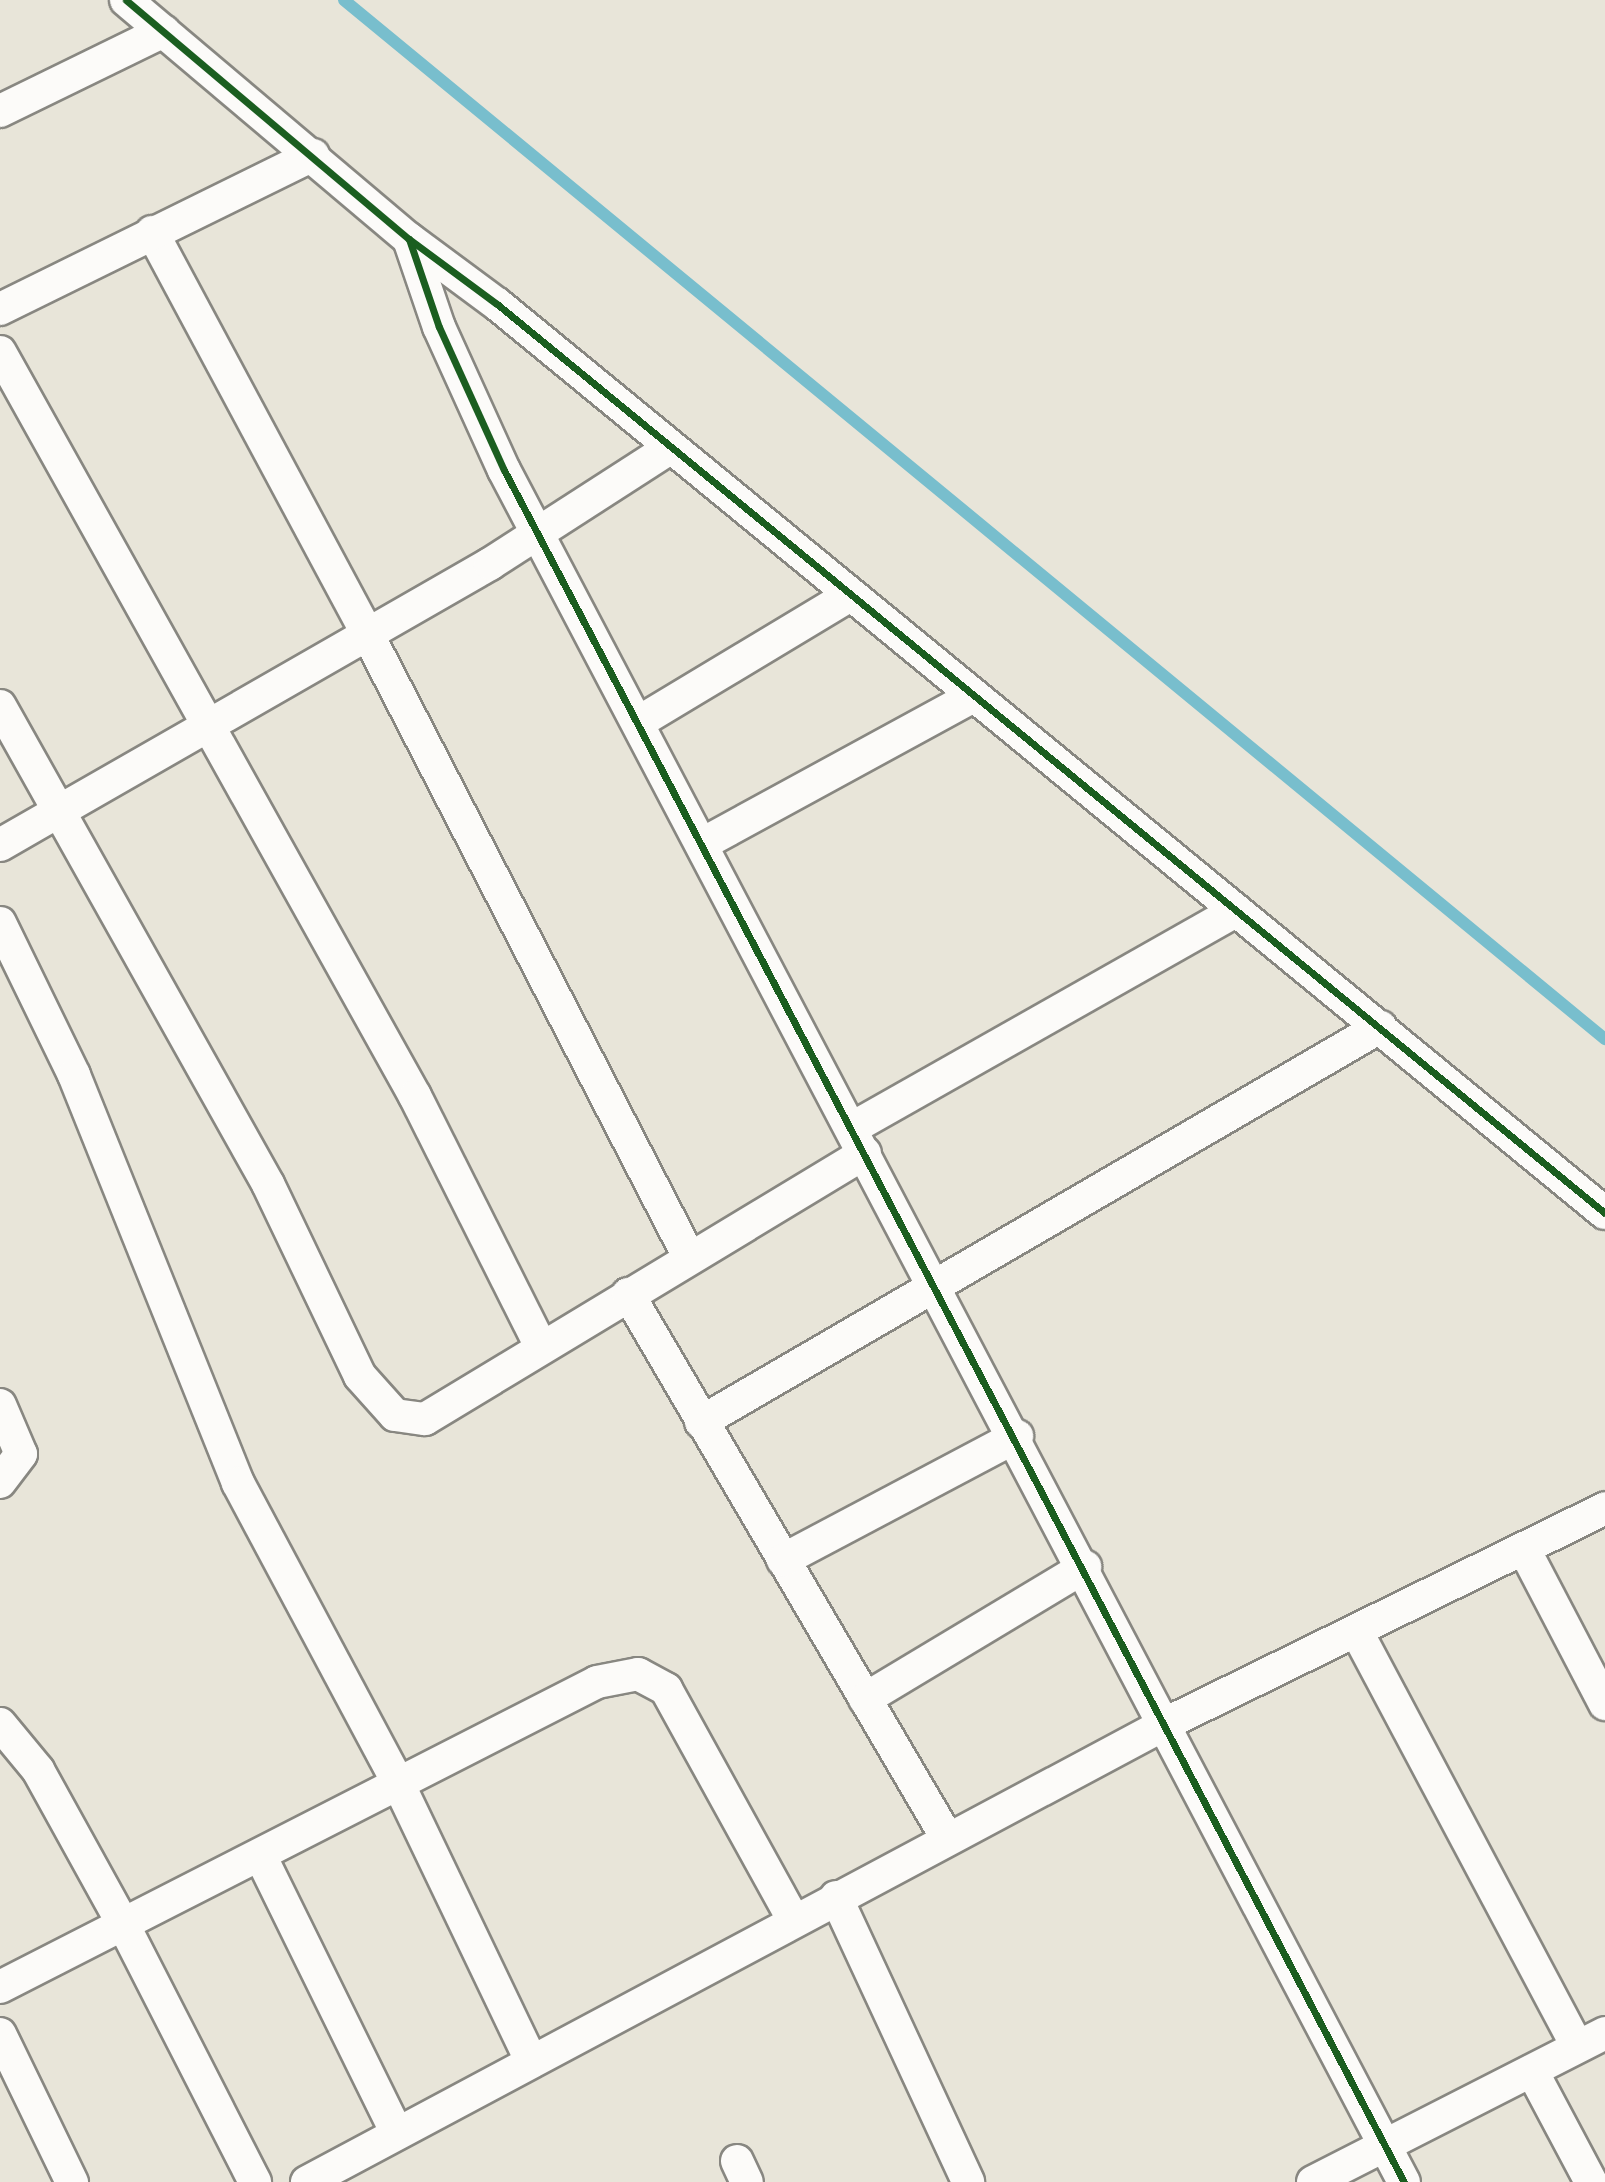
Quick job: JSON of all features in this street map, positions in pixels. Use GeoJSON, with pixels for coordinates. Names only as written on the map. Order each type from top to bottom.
{"type":"FeatureCollection","features":[{"type":"Feature","properties":{"kind":"street"},"geometry":{"type":"LineString","coordinates":[[126,0],[313,155],[409,239],[670,448],[1605,1213]]}},
{"type":"Feature","properties":{"kind":"street"},"geometry":{"type":"LineString","coordinates":[[0,111],[164,31]]}},
{"type":"Feature","properties":{"kind":"street"},"geometry":{"type":"LineString","coordinates":[[0,309],[313,155]]}},
{"type":"Feature","properties":{"kind":"street"},"geometry":{"type":"LineString","coordinates":[[152,232],[368,635],[689,1257]]}},
{"type":"Feature","properties":{"kind":"street"},"geometry":{"type":"LineString","coordinates":[[409,239],[439,327],[537,533],[939,1287],[1404,2182]]}},
{"type":"Feature","properties":{"kind":"street"},"geometry":{"type":"LineString","coordinates":[[0,352],[415,1096],[541,1346]]}},
{"type":"Feature","properties":{"kind":"street"},"geometry":{"type":"LineString","coordinates":[[0,845],[56,811],[211,729],[537,533],[670,448]]}},
{"type":"Feature","properties":{"kind":"street"},"geometry":{"type":"LineString","coordinates":[[639,722],[850,595]]}},
{"type":"Feature","properties":{"kind":"street"},"geometry":{"type":"LineString","coordinates":[[704,843],[972,697]]}},
{"type":"Feature","properties":{"kind":"street"},"geometry":{"type":"LineString","coordinates":[[0,706],[56,811],[268,1184],[378,1402],[411,1421],[425,1419],[689,1257],[860,1140],[1236,911]]}},
{"type":"Feature","properties":{"kind":"street"},"geometry":{"type":"LineString","coordinates":[[0,923],[74,1075],[157,1270],[213,1430],[399,1785],[530,2058]]}},
{"type":"Feature","properties":{"kind":"street"},"geometry":{"type":"LineString","coordinates":[[701,1422],[939,1287],[1380,1027]]}},
{"type":"Feature","properties":{"kind":"street"},"geometry":{"type":"LineString","coordinates":[[628,1294],[947,1838]]}},
{"type":"Feature","properties":{"kind":"street"},"geometry":{"type":"LineString","coordinates":[[0,1405],[21,1454],[0,1482]]}},
{"type":"Feature","properties":{"kind":"street"},"geometry":{"type":"LineString","coordinates":[[783,1560],[1017,1436]]}},
{"type":"Feature","properties":{"kind":"street"},"geometry":{"type":"LineString","coordinates":[[307,2182],[530,2058],[1167,1723],[1358,1634],[1605,1508]]}},
{"type":"Feature","properties":{"kind":"street"},"geometry":{"type":"LineString","coordinates":[[1524,1549],[1605,1704]]}},
{"type":"Feature","properties":{"kind":"street"},"geometry":{"type":"LineString","coordinates":[[865,1699],[1085,1567]]}},
{"type":"Feature","properties":{"kind":"street"},"geometry":{"type":"LineString","coordinates":[[1358,1634],[1577,2046]]}},
{"type":"Feature","properties":{"kind":"street"},"geometry":{"type":"LineString","coordinates":[[0,1987],[597,1682],[638,1674],[654,1679],[666,1689],[794,1921]]}},
{"type":"Feature","properties":{"kind":"street"},"geometry":{"type":"LineString","coordinates":[[0,1724],[37,1770],[123,1924],[256,2182]]}},
{"type":"Feature","properties":{"kind":"street"},"geometry":{"type":"LineString","coordinates":[[260,1855],[397,2133]]}},
{"type":"Feature","properties":{"kind":"street"},"geometry":{"type":"LineString","coordinates":[[836,1898],[968,2182]]}},
{"type":"Feature","properties":{"kind":"street"},"geometry":{"type":"LineString","coordinates":[[1313,2182],[1605,2033]]}},
{"type":"Feature","properties":{"kind":"street"},"geometry":{"type":"LineString","coordinates":[[0,2035],[72,2182]]}},
{"type":"Feature","properties":{"kind":"street"},"geometry":{"type":"LineString","coordinates":[[1532,2071],[1591,2182]]}},
{"type":"Feature","properties":{"kind":"waterway"},"geometry":{"type":"LineString","coordinates":[[344,0],[1605,1039]]}},
{"type":"Feature","properties":{"kind":"cycle path"},"geometry":{"type":"LineString","coordinates":[[126,0],[409,239],[497,304],[1605,1213]]}},
{"type":"Feature","properties":{"kind":"cycle path"},"geometry":{"type":"LineString","coordinates":[[409,239],[439,327],[504,470],[1404,2182]]}}]}
